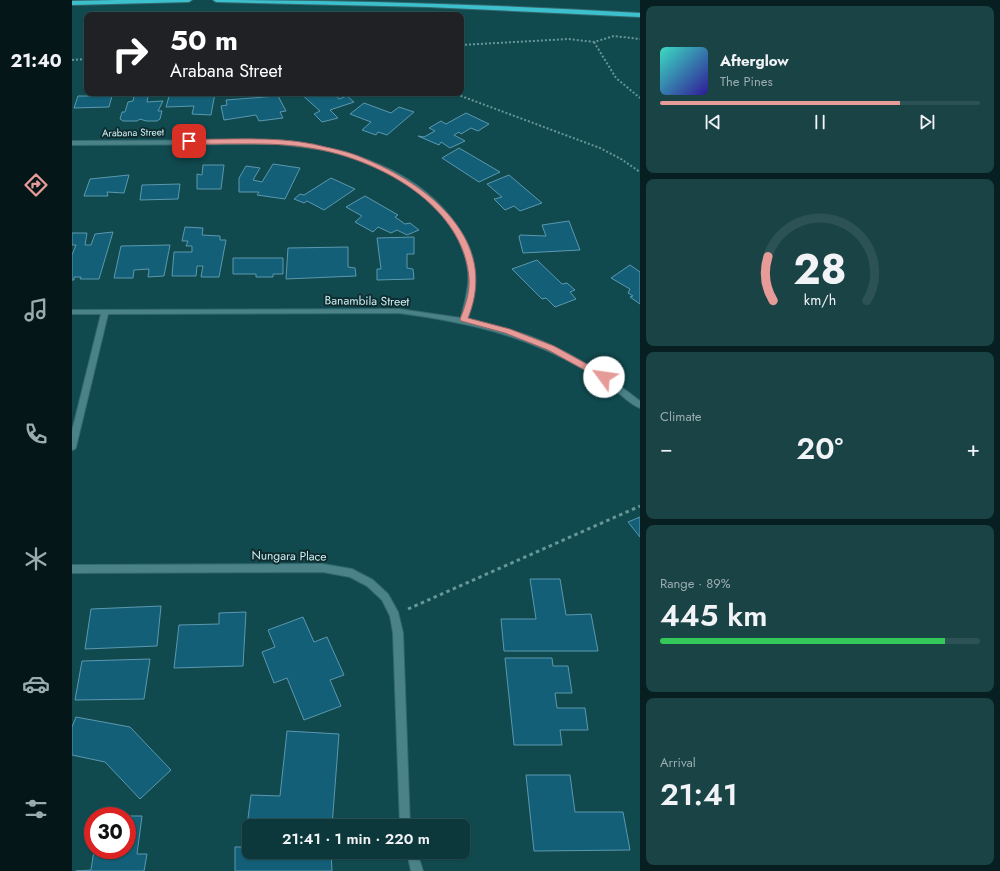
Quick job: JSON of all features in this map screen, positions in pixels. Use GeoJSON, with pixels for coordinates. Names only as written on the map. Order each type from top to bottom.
{"type":"FeatureCollection","features":[{"type":"Feature","properties":{"kind":"main road"},"geometry":{"type":"LineString","coordinates":[[166,0],[189,0]]}},
{"type":"Feature","properties":{"kind":"main road"},"geometry":{"type":"LineString","coordinates":[[72,4],[170,0]]}},
{"type":"Feature","properties":{"kind":"main road"},"geometry":{"type":"LineString","coordinates":[[216,0],[516,8],[640,16]]}},
{"type":"Feature","properties":{"kind":"street","name":"Arabana Street"},"geometry":{"type":"LineString","coordinates":[[72,143],[279,142],[312,146],[344,154],[375,165],[404,180],[434,203],[450,219],[464,242],[469,255],[473,280],[470,305],[464,319]]}},
{"type":"Feature","properties":{"kind":"street","name":"Banambila Street"},"geometry":{"type":"LineString","coordinates":[[72,312],[399,311],[464,319],[507,331],[551,348],[594,370],[640,405]]}},
{"type":"Feature","properties":{"kind":"street"},"geometry":{"type":"LineString","coordinates":[[72,447],[105,312]]}},
{"type":"Feature","properties":{"kind":"street","name":"Nungara Place"},"geometry":{"type":"LineString","coordinates":[[72,569],[323,568],[352,573],[370,583],[385,597],[395,615],[398,633],[406,819]]}},
{"type":"Feature","properties":{"kind":"street"},"geometry":{"type":"LineString","coordinates":[[414,859],[417,871]]}},
{"type":"Feature","properties":{"kind":"path"},"geometry":{"type":"LineString","coordinates":[[464,45],[569,39],[594,42],[614,36],[640,38]]}},
{"type":"Feature","properties":{"kind":"path"},"geometry":{"type":"LineString","coordinates":[[594,42],[603,53],[614,76],[640,98]]}},
{"type":"Feature","properties":{"kind":"path"},"geometry":{"type":"LineString","coordinates":[[72,60],[84,59]]}},
{"type":"Feature","properties":{"kind":"path"},"geometry":{"type":"LineString","coordinates":[[460,96],[610,153],[640,172]]}},
{"type":"Feature","properties":{"kind":"path"},"geometry":{"type":"LineString","coordinates":[[395,615],[640,506]]}},
{"type":"Feature","properties":{"kind":"building"},"geometry":{"type":"Polygon","coordinates":[[[78,96],[112,96],[109,107],[74,108],[78,96]]]}},
{"type":"Feature","properties":{"kind":"building"},"geometry":{"type":"Polygon","coordinates":[[[134,96],[148,96],[147,102],[163,101],[158,111],[162,111],[160,119],[157,121],[146,121],[140,119],[137,121],[123,121],[120,119],[122,112],[125,112],[128,102],[133,101],[134,96]]]}},
{"type":"Feature","properties":{"kind":"building"},"geometry":{"type":"Polygon","coordinates":[[[169,96],[214,96],[211,115],[192,114],[194,106],[166,107],[169,96]]]}},
{"type":"Feature","properties":{"kind":"building"},"geometry":{"type":"Polygon","coordinates":[[[278,96],[286,111],[280,112],[283,118],[259,121],[256,115],[224,120],[221,106],[227,105],[226,100],[278,96]]]}},
{"type":"Feature","properties":{"kind":"building"},"geometry":{"type":"Polygon","coordinates":[[[303,96],[336,96],[339,99],[347,96],[354,102],[330,110],[338,118],[322,122],[314,114],[320,111],[303,96]]]}},
{"type":"Feature","properties":{"kind":"building"},"geometry":{"type":"Polygon","coordinates":[[[364,103],[391,113],[399,107],[414,112],[387,135],[378,132],[376,135],[362,130],[371,122],[350,114],[364,103]]]}},
{"type":"Feature","properties":{"kind":"building"},"geometry":{"type":"Polygon","coordinates":[[[466,113],[489,124],[478,131],[471,128],[461,134],[459,132],[454,135],[465,141],[450,148],[441,142],[439,145],[418,136],[424,137],[435,131],[429,128],[441,121],[446,124],[466,113]]]}},
{"type":"Feature","properties":{"kind":"building"},"geometry":{"type":"Polygon","coordinates":[[[459,148],[500,172],[479,182],[442,158],[459,148]]]}},
{"type":"Feature","properties":{"kind":"building"},"geometry":{"type":"Polygon","coordinates":[[[273,164],[300,168],[285,199],[257,195],[259,192],[239,192],[239,178],[246,166],[260,168],[253,180],[262,182],[273,164]]]}},
{"type":"Feature","properties":{"kind":"building"},"geometry":{"type":"Polygon","coordinates":[[[203,165],[224,165],[221,189],[197,189],[197,174],[202,175],[203,165]]]}},
{"type":"Feature","properties":{"kind":"building"},"geometry":{"type":"Polygon","coordinates":[[[129,175],[124,193],[107,192],[108,196],[84,196],[90,179],[129,175]]]}},
{"type":"Feature","properties":{"kind":"building"},"geometry":{"type":"Polygon","coordinates":[[[509,175],[542,203],[520,211],[514,206],[505,210],[494,199],[502,197],[487,184],[509,175]]]}},
{"type":"Feature","properties":{"kind":"building"},"geometry":{"type":"Polygon","coordinates":[[[331,178],[355,189],[324,210],[307,201],[304,203],[294,199],[300,194],[304,195],[331,178]]]}},
{"type":"Feature","properties":{"kind":"building"},"geometry":{"type":"Polygon","coordinates":[[[180,184],[178,199],[140,200],[142,185],[180,184]]]}},
{"type":"Feature","properties":{"kind":"building"},"geometry":{"type":"Polygon","coordinates":[[[365,196],[398,215],[395,217],[405,224],[410,223],[419,230],[407,235],[397,230],[391,233],[378,227],[373,232],[355,222],[362,216],[346,207],[365,196]]]}},
{"type":"Feature","properties":{"kind":"building"},"geometry":{"type":"Polygon","coordinates":[[[569,221],[580,250],[523,253],[519,237],[520,235],[546,236],[542,225],[569,221]]]}},
{"type":"Feature","properties":{"kind":"building"},"geometry":{"type":"Polygon","coordinates":[[[185,227],[203,228],[202,235],[220,236],[220,240],[226,240],[219,277],[201,277],[203,266],[197,266],[196,276],[172,276],[174,252],[192,252],[192,246],[186,246],[188,241],[182,241],[185,227]]]}},
{"type":"Feature","properties":{"kind":"building"},"geometry":{"type":"Polygon","coordinates":[[[113,232],[99,279],[80,279],[81,277],[74,277],[74,280],[72,280],[72,255],[76,245],[72,245],[72,233],[87,233],[85,245],[91,245],[95,234],[113,232]]]}},
{"type":"Feature","properties":{"kind":"building"},"geometry":{"type":"Polygon","coordinates":[[[414,237],[414,254],[407,254],[407,268],[413,269],[414,279],[377,280],[377,269],[381,269],[377,238],[414,237]]]}},
{"type":"Feature","properties":{"kind":"building"},"geometry":{"type":"Polygon","coordinates":[[[170,245],[164,276],[148,277],[149,269],[134,270],[133,278],[114,278],[121,246],[170,245]]]}},
{"type":"Feature","properties":{"kind":"building"},"geometry":{"type":"Polygon","coordinates":[[[348,247],[348,267],[355,268],[356,276],[286,279],[288,248],[348,247]]]}},
{"type":"Feature","properties":{"kind":"building"},"geometry":{"type":"Polygon","coordinates":[[[233,258],[283,258],[283,274],[273,274],[273,277],[256,277],[256,274],[233,274],[233,258]]]}},
{"type":"Feature","properties":{"kind":"building"},"geometry":{"type":"Polygon","coordinates":[[[537,260],[562,284],[567,283],[575,290],[570,292],[576,299],[555,307],[546,298],[542,299],[512,269],[537,260]]]}},
{"type":"Feature","properties":{"kind":"building"},"geometry":{"type":"Polygon","coordinates":[[[630,265],[640,272],[640,304],[630,297],[633,296],[628,293],[630,289],[611,278],[630,265]]]}},
{"type":"Feature","properties":{"kind":"building"},"geometry":{"type":"Polygon","coordinates":[[[640,517],[640,537],[628,522],[640,517]]]}},
{"type":"Feature","properties":{"kind":"building"},"geometry":{"type":"Polygon","coordinates":[[[530,579],[560,579],[566,615],[591,614],[598,651],[504,651],[501,619],[536,619],[530,579]]]}},
{"type":"Feature","properties":{"kind":"building"},"geometry":{"type":"Polygon","coordinates":[[[161,606],[157,646],[85,649],[91,609],[161,606]]]}},
{"type":"Feature","properties":{"kind":"building"},"geometry":{"type":"Polygon","coordinates":[[[246,612],[243,666],[174,668],[179,625],[219,624],[219,613],[246,612]]]}},
{"type":"Feature","properties":{"kind":"building"},"geometry":{"type":"Polygon","coordinates":[[[303,617],[314,642],[327,637],[344,675],[330,680],[341,706],[304,720],[287,678],[274,683],[262,652],[275,647],[268,630],[303,617]]]}},
{"type":"Feature","properties":{"kind":"building"},"geometry":{"type":"Polygon","coordinates":[[[505,658],[552,658],[553,666],[568,666],[572,693],[555,693],[557,708],[585,708],[588,730],[560,730],[562,745],[514,745],[505,658]]]}},
{"type":"Feature","properties":{"kind":"building"},"geometry":{"type":"Polygon","coordinates":[[[150,659],[144,699],[75,700],[82,661],[150,659]]]}},
{"type":"Feature","properties":{"kind":"building"},"geometry":{"type":"Polygon","coordinates":[[[76,717],[130,727],[171,770],[140,799],[105,762],[72,755],[72,727],[76,717]]]}},
{"type":"Feature","properties":{"kind":"building"},"geometry":{"type":"Polygon","coordinates":[[[287,731],[339,734],[333,819],[248,819],[251,795],[280,796],[287,731]]]}},
{"type":"Feature","properties":{"kind":"building"},"geometry":{"type":"Polygon","coordinates":[[[526,775],[570,775],[575,812],[623,812],[630,850],[534,851],[526,775]]]}},
{"type":"Feature","properties":{"kind":"building"},"geometry":{"type":"Polygon","coordinates":[[[136,816],[142,816],[137,854],[147,854],[144,871],[76,871],[91,870],[93,859],[136,859],[136,816]]]}},
{"type":"Feature","properties":{"kind":"building"},"geometry":{"type":"Polygon","coordinates":[[[235,847],[242,847],[242,859],[331,859],[332,871],[235,871],[235,847]]]}},
{"type":"Feature","properties":{"kind":"route"},"geometry":{"type":"LineString","coordinates":[[189,141],[279,142],[312,146],[360,159],[404,180],[417,188],[440,208],[450,219],[464,242],[469,255],[473,280],[470,305],[464,319],[507,331],[551,348],[594,370],[604,377]]}}]}
